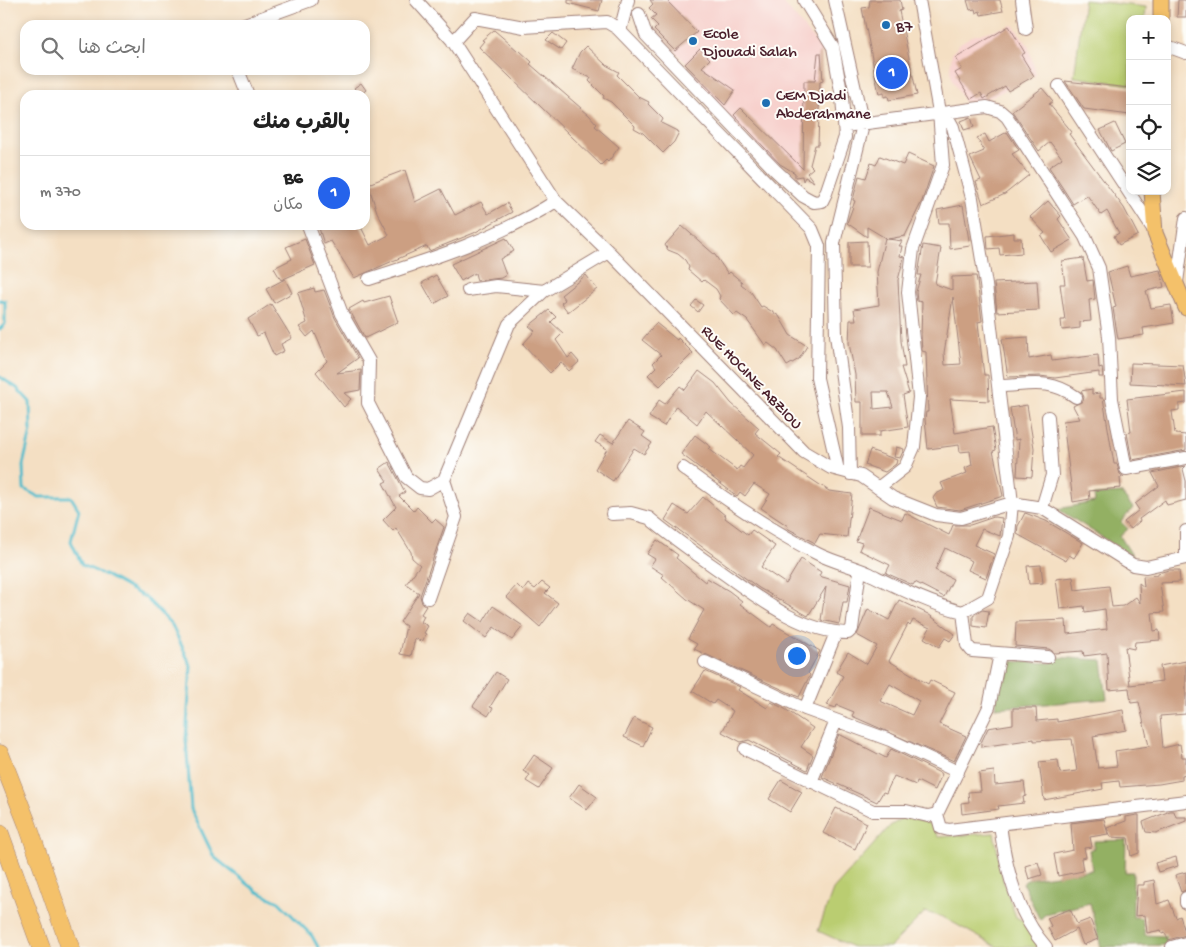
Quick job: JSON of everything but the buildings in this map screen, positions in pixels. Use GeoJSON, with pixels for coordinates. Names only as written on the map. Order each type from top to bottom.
{"type":"FeatureCollection","features":[{"type":"Feature","properties":{"kind":"highway"},"geometry":{"type":"LineString","coordinates":[[0,754],[27,822],[70,947]]}},
{"type":"Feature","properties":{"kind":"highway"},"geometry":{"type":"LineString","coordinates":[[0,834],[41,947]]}},
{"type":"Feature","properties":{"kind":"main road"},"geometry":{"type":"LineString","coordinates":[[1161,0],[1161,15]]}},
{"type":"Feature","properties":{"kind":"main road"},"geometry":{"type":"LineString","coordinates":[[1152,195],[1155,233],[1177,282],[1186,308]]}},
{"type":"Feature","properties":{"kind":"street"},"geometry":{"type":"LineString","coordinates":[[256,20],[311,0]]}},
{"type":"Feature","properties":{"kind":"street","name":"RUE HOCINE ABZIOU"},"geometry":{"type":"LineString","coordinates":[[417,0],[453,42],[556,201],[609,252],[804,452],[844,472],[861,476],[893,498],[936,515],[961,518],[1012,503],[1042,508],[1133,565],[1146,567],[1186,558]]}},
{"type":"Feature","properties":{"kind":"street"},"geometry":{"type":"LineString","coordinates":[[620,31],[628,0]]}},
{"type":"Feature","properties":{"kind":"street"},"geometry":{"type":"LineString","coordinates":[[639,14],[646,35],[775,170],[803,196],[814,202],[822,201],[826,193],[843,146],[845,126],[833,47],[804,0]]}},
{"type":"Feature","properties":{"kind":"street"},"geometry":{"type":"LineString","coordinates":[[835,0],[863,125],[834,243],[836,335],[849,428],[844,472]]}},
{"type":"Feature","properties":{"kind":"street"},"geometry":{"type":"LineString","coordinates":[[878,488],[905,467],[912,453],[916,435],[919,397],[908,292],[913,249],[943,165],[939,112],[919,0]]}},
{"type":"Feature","properties":{"kind":"street"},"geometry":{"type":"LineString","coordinates":[[1022,0],[1026,29]]}},
{"type":"Feature","properties":{"kind":"street"},"geometry":{"type":"LineString","coordinates":[[453,42],[475,18],[524,27],[607,22],[620,31],[812,229],[818,246],[817,378],[844,472]]}},
{"type":"Feature","properties":{"kind":"street"},"geometry":{"type":"LineString","coordinates":[[1171,47],[1186,53]]}},
{"type":"Feature","properties":{"kind":"street"},"geometry":{"type":"LineString","coordinates":[[240,75],[246,90]]}},
{"type":"Feature","properties":{"kind":"street"},"geometry":{"type":"LineString","coordinates":[[1059,86],[1155,233]]}},
{"type":"Feature","properties":{"kind":"street"},"geometry":{"type":"LineString","coordinates":[[845,126],[987,107],[1000,111],[1007,117],[1093,252],[1099,268],[1109,337],[1112,399],[1126,469],[1186,458]]}},
{"type":"Feature","properties":{"kind":"street"},"geometry":{"type":"LineString","coordinates":[[683,468],[733,505],[775,532],[819,555],[860,570],[933,603],[963,612],[986,600],[990,594],[1009,536],[1012,503],[1000,386],[972,198],[953,126],[948,118],[939,112]]}},
{"type":"Feature","properties":{"kind":"street"},"geometry":{"type":"LineString","coordinates":[[369,280],[435,258],[515,224],[556,201]]}},
{"type":"Feature","properties":{"kind":"street"},"geometry":{"type":"LineString","coordinates":[[1177,282],[1186,218]]}},
{"type":"Feature","properties":{"kind":"street"},"geometry":{"type":"LineString","coordinates":[[310,230],[342,314],[369,361],[368,403],[406,477],[420,488],[428,489],[444,480],[509,324],[544,291],[609,252]]}},
{"type":"Feature","properties":{"kind":"street"},"geometry":{"type":"LineString","coordinates":[[468,290],[496,286],[544,291]]}},
{"type":"Feature","properties":{"kind":"street"},"geometry":{"type":"LineString","coordinates":[[1000,386],[1045,384],[1062,386],[1076,397]]}},
{"type":"Feature","properties":{"kind":"street"},"geometry":{"type":"LineString","coordinates":[[1042,508],[1052,475],[1048,417]]}},
{"type":"Feature","properties":{"kind":"street"},"geometry":{"type":"LineString","coordinates":[[428,598],[456,517],[444,480]]}},
{"type":"Feature","properties":{"kind":"street"},"geometry":{"type":"LineString","coordinates":[[612,514],[631,513],[648,518],[771,606],[805,623],[836,633],[848,633],[852,629],[860,570]]}},
{"type":"Feature","properties":{"kind":"street"},"geometry":{"type":"LineString","coordinates":[[1186,531],[1186,554]]}},
{"type":"Feature","properties":{"kind":"street"},"geometry":{"type":"LineString","coordinates":[[963,612],[969,648],[979,653],[1048,657]]}},
{"type":"Feature","properties":{"kind":"street"},"geometry":{"type":"LineString","coordinates":[[805,709],[836,633]]}},
{"type":"Feature","properties":{"kind":"street"},"geometry":{"type":"LineString","coordinates":[[1000,654],[989,707],[936,814],[939,825],[943,829],[1000,824],[1186,801]]}},
{"type":"Feature","properties":{"kind":"street"},"geometry":{"type":"LineString","coordinates":[[705,662],[805,709],[890,740],[958,772]]}},
{"type":"Feature","properties":{"kind":"street"},"geometry":{"type":"LineString","coordinates":[[812,782],[836,721]]}},
{"type":"Feature","properties":{"kind":"street"},"geometry":{"type":"LineString","coordinates":[[745,749],[873,811],[884,813],[906,811],[928,816],[936,814]]}},
{"type":"Feature","properties":{"kind":"street"},"geometry":{"type":"LineString","coordinates":[[1000,824],[1003,851],[1016,892],[1030,925],[1046,947]]}},
{"type":"Feature","properties":{"kind":"street"},"geometry":{"type":"LineString","coordinates":[[1186,898],[1186,903]]}},
{"type":"Feature","properties":{"kind":"street"},"geometry":{"type":"LineString","coordinates":[[1172,947],[1186,943]]}},
{"type":"Feature","properties":{"kind":"shaded area","name":"CEM Djadi Abderahmane"},"geometry":{"type":"Polygon","coordinates":[[[651,0],[781,0],[822,49],[818,145],[815,145],[810,165],[813,168],[801,177],[795,177],[795,173],[778,161],[775,164],[687,75],[692,69],[654,30],[658,26],[651,19],[655,15],[649,8],[653,4],[651,0]]]}},
{"type":"Feature","properties":{"kind":"shaded area"},"geometry":{"type":"Polygon","coordinates":[[[1013,25],[1028,45],[1036,75],[983,101],[964,102],[952,80],[950,68],[952,54],[960,43],[972,36],[1013,25]]]}},
{"type":"Feature","properties":{"kind":"green space"},"geometry":{"type":"Polygon","coordinates":[[[1084,0],[1146,7],[1145,15],[1126,15],[1126,84],[1074,77],[1084,0]]]}},
{"type":"Feature","properties":{"kind":"green space"},"geometry":{"type":"Polygon","coordinates":[[[1121,493],[1133,508],[1121,522],[1128,529],[1120,536],[1133,557],[1058,509],[1095,502],[1094,495],[1121,493]]]}},
{"type":"Feature","properties":{"kind":"green space"},"geometry":{"type":"Polygon","coordinates":[[[1053,657],[1102,660],[1107,699],[995,708],[1004,661],[1052,663],[1053,657]]]}},
{"type":"Feature","properties":{"kind":"green space"},"geometry":{"type":"Polygon","coordinates":[[[904,817],[932,824],[938,837],[994,833],[1004,884],[1016,917],[1023,921],[1039,947],[997,947],[943,917],[925,912],[890,947],[853,947],[818,931],[833,890],[890,826],[904,817]]]}},
{"type":"Feature","properties":{"kind":"green space"},"geometry":{"type":"Polygon","coordinates":[[[1126,840],[1125,872],[1133,872],[1133,917],[1142,918],[1145,935],[1165,936],[1166,945],[1101,947],[1090,903],[1045,914],[1040,920],[1023,884],[1027,879],[1092,870],[1089,850],[1094,848],[1094,841],[1126,840]]]}},
{"type":"Feature","properties":{"kind":"waterway"},"geometry":{"type":"LineString","coordinates":[[0,300],[5,301],[5,324],[0,329]]}},
{"type":"Feature","properties":{"kind":"waterway"},"geometry":{"type":"LineString","coordinates":[[0,377],[17,388],[30,402],[31,431],[23,465],[24,489],[39,497],[71,497],[79,510],[71,541],[82,565],[107,576],[146,598],[172,625],[191,666],[186,739],[191,809],[214,857],[258,892],[279,902],[312,936],[318,947]]}},
{"type":"Feature","properties":{"kind":"place","name":"B7"},"geometry":{"type":"Point","coordinates":[886,25]}},
{"type":"Feature","properties":{"kind":"place","name":"Ecole Djouadi Salah"},"geometry":{"type":"Point","coordinates":[693,41]}},
{"type":"Feature","properties":{"kind":"place","name":"B6"},"geometry":{"type":"Point","coordinates":[892,73]}},
{"type":"Feature","properties":{"kind":"place","name":"CEM Djadi Abderahmane"},"geometry":{"type":"Point","coordinates":[766,103]}}]}
